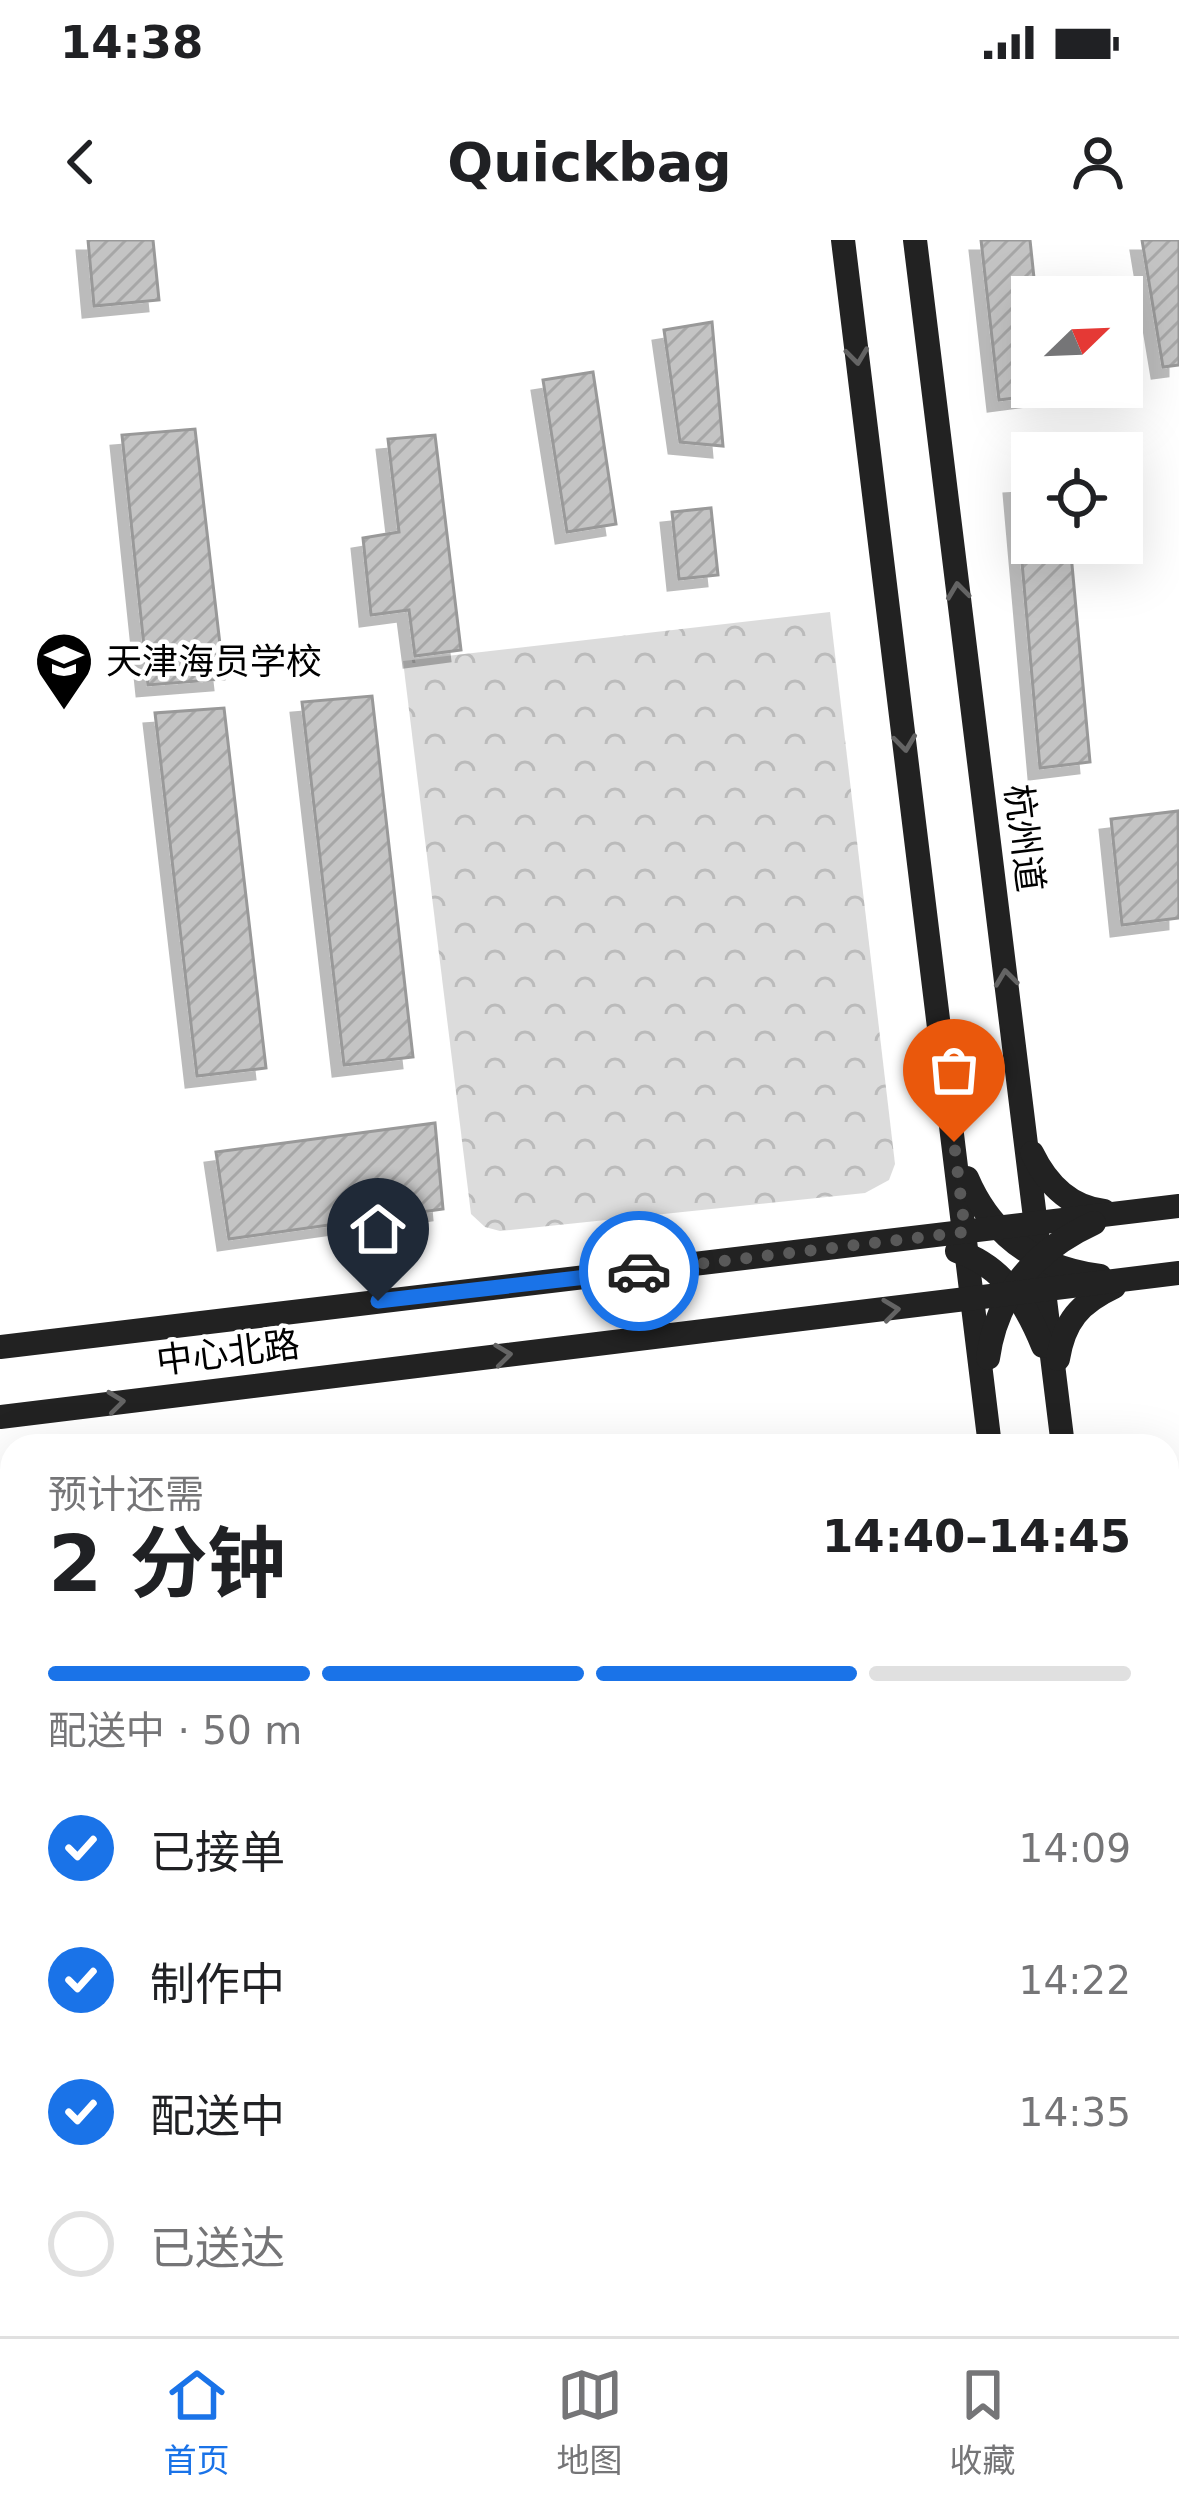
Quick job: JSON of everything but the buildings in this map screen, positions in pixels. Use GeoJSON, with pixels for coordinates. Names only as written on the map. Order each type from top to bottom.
{"type":"FeatureCollection","features":[{"type":"Feature","properties":{"kind":"main road"},"geometry":{"type":"LineString","coordinates":[[843,240],[988,1434]]}},
{"type":"Feature","properties":{"kind":"main road","name":"杭州道"},"geometry":{"type":"LineString","coordinates":[[915,240],[1062,1434]]}},
{"type":"Feature","properties":{"kind":"main road"},"geometry":{"type":"LineString","coordinates":[[1026,1136],[1042,1172],[1065,1197],[1080,1206],[1124,1213]]}},
{"type":"Feature","properties":{"kind":"main road"},"geometry":{"type":"LineString","coordinates":[[954,1142],[972,1190],[998,1228],[1040,1258],[1089,1274],[1139,1278]]}},
{"type":"Feature","properties":{"kind":"main road","name":"中心北路"},"geometry":{"type":"LineString","coordinates":[[0,1347],[896,1240],[967,1243],[998,1228],[1179,1206]]}},
{"type":"Feature","properties":{"kind":"main road"},"geometry":{"type":"LineString","coordinates":[[985,1403],[992,1336],[1012,1293],[1040,1258],[1077,1231],[1124,1213]]}},
{"type":"Feature","properties":{"kind":"main road"},"geometry":{"type":"LineString","coordinates":[[967,1243],[1012,1293],[1042,1344],[1056,1389]]}},
{"type":"Feature","properties":{"kind":"main road","name":"中心北路"},"geometry":{"type":"LineString","coordinates":[[0,1417],[1179,1273]]}},
{"type":"Feature","properties":{"kind":"main road"},"geometry":{"type":"LineString","coordinates":[[1056,1389],[1060,1345],[1069,1321],[1086,1302],[1139,1278]]}},
{"type":"Feature","properties":{"kind":"green space"},"geometry":{"type":"Polygon","coordinates":[[[830,612],[895,1164],[889,1180],[865,1193],[500,1231],[485,1227],[471,1214],[403,661],[830,612]]]}},
{"type":"Feature","properties":{"kind":"way so far"},"geometry":{"type":"LineString","coordinates":[[639,1271],[965,1232],[954,1142]]}},
{"type":"Feature","properties":{"kind":"place","name":"天津海员学校"},"geometry":{"type":"Point","coordinates":[64,712]}},
{"type":"Feature","properties":{"kind":"route"},"geometry":{"type":"LineString","coordinates":[[378,1301],[639,1271]]}}]}
